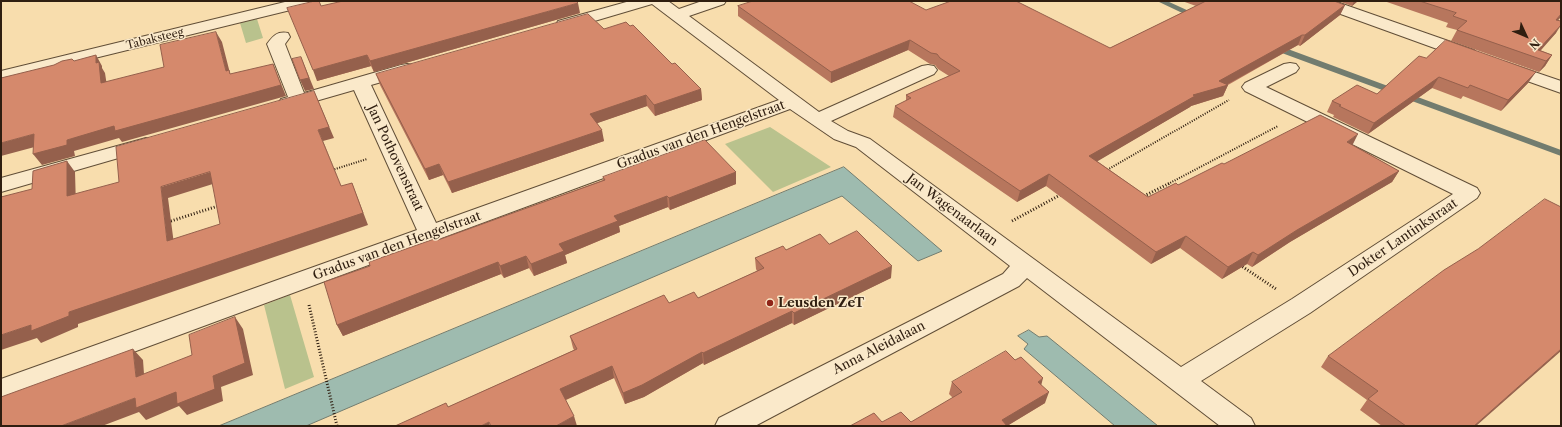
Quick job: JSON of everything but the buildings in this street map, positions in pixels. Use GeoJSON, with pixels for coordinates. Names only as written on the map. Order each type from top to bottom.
{"type":"FeatureCollection","features":[{"type":"Feature","properties":{"kind":"street","name":"Tabaksteeg"},"geometry":{"type":"LineString","coordinates":[[1,76],[309,1]]}},
{"type":"Feature","properties":{"kind":"street"},"geometry":{"type":"LineString","coordinates":[[548,29],[647,1]]}},
{"type":"Feature","properties":{"kind":"street","name":"Jan Wagenaarlaan"},"geometry":{"type":"LineString","coordinates":[[658,1],[817,120],[841,135],[863,143],[1180,382],[1241,426]]}},
{"type":"Feature","properties":{"kind":"street"},"geometry":{"type":"LineString","coordinates":[[676,14],[718,1]]}},
{"type":"Feature","properties":{"kind":"street"},"geometry":{"type":"LineString","coordinates":[[1319,1],[1561,87]]}},
{"type":"Feature","properties":{"kind":"street"},"geometry":{"type":"LineString","coordinates":[[282,36],[276,44],[298,100]]}},
{"type":"Feature","properties":{"kind":"street"},"geometry":{"type":"LineString","coordinates":[[275,107],[420,66]]}},
{"type":"Feature","properties":{"kind":"street"},"geometry":{"type":"LineString","coordinates":[[1251,87],[1290,68]]}},
{"type":"Feature","properties":{"kind":"street"},"geometry":{"type":"LineString","coordinates":[[817,120],[928,70]]}},
{"type":"Feature","properties":{"kind":"street","name":"Jan Pothovenstraat"},"geometry":{"type":"LineString","coordinates":[[360,82],[430,234]]}},
{"type":"Feature","properties":{"kind":"street","name":"Dokter Lantinkstraat"},"geometry":{"type":"LineString","coordinates":[[1180,382],[1301,306],[1469,193],[1251,87]]}},
{"type":"Feature","properties":{"kind":"street","name":"Gradus van den Hengelstraat"},"geometry":{"type":"LineString","coordinates":[[1,390],[303,279],[772,110],[792,101]]}},
{"type":"Feature","properties":{"kind":"street"},"geometry":{"type":"LineString","coordinates":[[1,185],[161,139]]}},
{"type":"Feature","properties":{"kind":"street","name":"Anna Aleidalaan"},"geometry":{"type":"LineString","coordinates":[[729,426],[1011,280],[1025,265]]}},
{"type":"Feature","properties":{"kind":"path"},"geometry":{"type":"LineString","coordinates":[[1104,171],[1251,87]]}},
{"type":"Feature","properties":{"kind":"path"},"geometry":{"type":"LineString","coordinates":[[1140,198],[1302,113]]}},
{"type":"Feature","properties":{"kind":"path"},"geometry":{"type":"LineString","coordinates":[[328,171],[373,157],[390,148]]}},
{"type":"Feature","properties":{"kind":"path"},"geometry":{"type":"LineString","coordinates":[[985,236],[1063,194]]}},
{"type":"Feature","properties":{"kind":"path"},"geometry":{"type":"LineString","coordinates":[[164,224],[224,205]]}},
{"type":"Feature","properties":{"kind":"path"},"geometry":{"type":"LineString","coordinates":[[1237,263],[1301,306]]}},
{"type":"Feature","properties":{"kind":"path"},"geometry":{"type":"LineString","coordinates":[[303,279],[337,426]]}},
{"type":"Feature","properties":{"kind":"green space"},"geometry":{"type":"Polygon","coordinates":[[[257,19],[263,38],[246,43],[240,23],[257,19]]]}},
{"type":"Feature","properties":{"kind":"green space"},"geometry":{"type":"Polygon","coordinates":[[[770,127],[831,167],[773,192],[725,144],[770,127]]]}},
{"type":"Feature","properties":{"kind":"green space"},"geometry":{"type":"Polygon","coordinates":[[[290,295],[314,377],[285,389],[264,305],[290,295]]]}},
{"type":"Feature","properties":{"kind":"shaded area"},"geometry":{"type":"Polygon","coordinates":[[[844,167],[942,251],[918,261],[842,196],[306,426],[219,426],[844,167]]]}},
{"type":"Feature","properties":{"kind":"shaded area"},"geometry":{"type":"Polygon","coordinates":[[[1029,330],[1039,337],[1047,336],[1158,426],[1115,426],[1024,349],[1028,344],[1018,336],[1029,330]]]}},
{"type":"Feature","properties":{"kind":"waterway"},"geometry":{"type":"LineString","coordinates":[[1161,1],[1198,17]]}},
{"type":"Feature","properties":{"kind":"waterway"},"geometry":{"type":"LineString","coordinates":[[1274,47],[1561,153]]}},
{"type":"Feature","properties":{"kind":"place","name":"Leusden ZeT"},"geometry":{"type":"Point","coordinates":[770,303]}}]}
